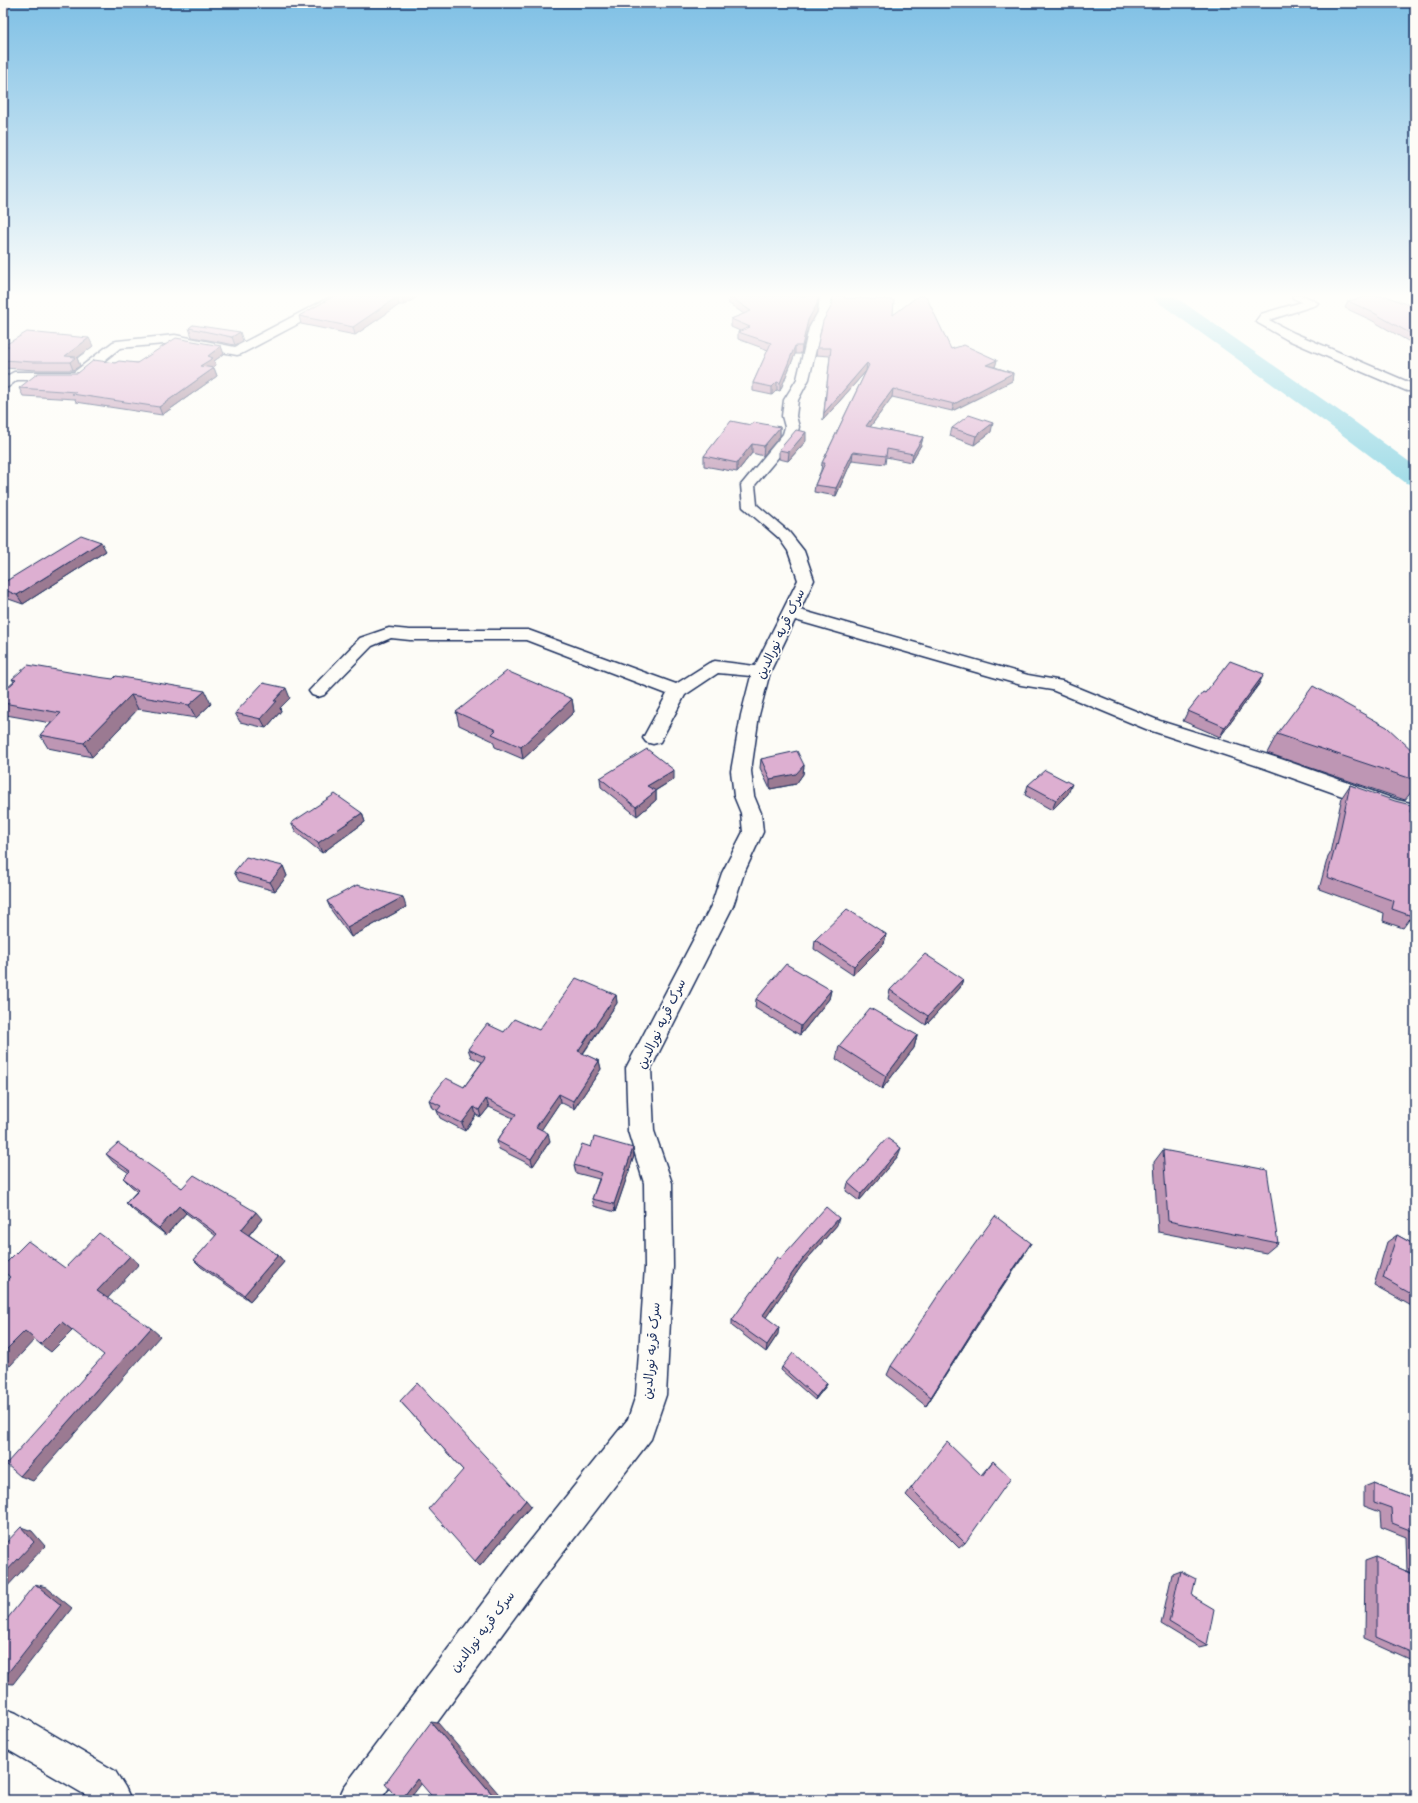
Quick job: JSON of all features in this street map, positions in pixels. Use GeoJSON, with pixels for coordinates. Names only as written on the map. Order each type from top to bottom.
{"type":"FeatureCollection","features":[{"type":"Feature","properties":{"kind":"street","name":"سرک قریه نورالدین"},"geometry":{"type":"LineString","coordinates":[[358,1800],[527,1572],[640,1428],[651,1395],[659,1267],[658,1183],[641,1131],[638,1068],[722,906],[734,872],[753,832],[751,813],[744,796],[741,771],[750,715],[761,672],[806,580],[796,551],[784,535],[750,507],[748,485],[790,434],[792,427],[788,416],[791,400],[802,380]]}},
{"type":"Feature","properties":{"kind":"street"},"geometry":{"type":"LineString","coordinates":[[1394,380],[1412,388]]}},
{"type":"Feature","properties":{"kind":"street"},"geometry":{"type":"LineString","coordinates":[[790,613],[1027,681],[1056,685],[1153,725],[1274,764],[1394,807],[1415,811]]}},
{"type":"Feature","properties":{"kind":"street"},"geometry":{"type":"LineString","coordinates":[[318,690],[366,642],[388,633],[410,635],[528,635],[678,692]]}},
{"type":"Feature","properties":{"kind":"street"},"geometry":{"type":"LineString","coordinates":[[653,738],[678,692],[715,667],[761,672]]}},
{"type":"Feature","properties":{"kind":"street"},"geometry":{"type":"LineString","coordinates":[[3,1726],[102,1784],[112,1800]]}},
{"type":"Feature","properties":{"kind":"building"},"geometry":{"type":"Polygon","coordinates":[[[29,380],[197,380],[159,407],[72,394],[76,392],[19,388],[29,380]]]}},
{"type":"Feature","properties":{"kind":"building"},"geometry":{"type":"Polygon","coordinates":[[[754,380],[781,380],[780,383],[777,382],[772,387],[753,383],[754,380]]]}},
{"type":"Feature","properties":{"kind":"building"},"geometry":{"type":"Polygon","coordinates":[[[828,380],[852,380],[824,413],[828,380]]]}},
{"type":"Feature","properties":{"kind":"building"},"geometry":{"type":"Polygon","coordinates":[[[862,380],[999,380],[954,404],[893,389],[866,426],[923,437],[913,454],[887,449],[886,456],[853,452],[836,488],[815,485],[825,463],[822,463],[862,380]]]}},
{"type":"Feature","properties":{"kind":"building"},"geometry":{"type":"Polygon","coordinates":[[[969,415],[993,423],[976,436],[952,428],[969,415]]]}},
{"type":"Feature","properties":{"kind":"building"},"geometry":{"type":"Polygon","coordinates":[[[731,421],[751,425],[753,422],[780,427],[764,446],[752,444],[737,463],[704,456],[731,421]]]}},
{"type":"Feature","properties":{"kind":"building"},"geometry":{"type":"Polygon","coordinates":[[[796,430],[806,432],[789,452],[779,450],[796,430]]]}},
{"type":"Feature","properties":{"kind":"building"},"geometry":{"type":"Polygon","coordinates":[[[81,535],[101,542],[17,595],[3,589],[3,583],[81,535]]]}},
{"type":"Feature","properties":{"kind":"building"},"geometry":{"type":"Polygon","coordinates":[[[1230,661],[1264,674],[1225,727],[1188,711],[1203,692],[1205,693],[1230,661]]]}},
{"type":"Feature","properties":{"kind":"building"},"geometry":{"type":"Polygon","coordinates":[[[28,665],[113,679],[116,676],[205,691],[189,705],[131,695],[84,743],[40,735],[61,713],[3,703],[3,692],[16,680],[12,679],[28,665]]]}},
{"type":"Feature","properties":{"kind":"building"},"geometry":{"type":"Polygon","coordinates":[[[507,671],[572,699],[521,747],[492,734],[496,730],[456,712],[507,671]]]}},
{"type":"Feature","properties":{"kind":"building"},"geometry":{"type":"Polygon","coordinates":[[[263,683],[286,688],[261,719],[235,713],[263,683]]]}},
{"type":"Feature","properties":{"kind":"building"},"geometry":{"type":"Polygon","coordinates":[[[1313,686],[1387,727],[1415,753],[1415,780],[1277,734],[1313,686]]]}},
{"type":"Feature","properties":{"kind":"building"},"geometry":{"type":"Polygon","coordinates":[[[647,749],[674,770],[647,786],[656,791],[636,807],[600,778],[647,749]]]}},
{"type":"Feature","properties":{"kind":"building"},"geometry":{"type":"Polygon","coordinates":[[[797,751],[804,765],[796,774],[770,779],[761,759],[797,751]]]}},
{"type":"Feature","properties":{"kind":"building"},"geometry":{"type":"Polygon","coordinates":[[[1045,770],[1072,784],[1056,800],[1028,785],[1045,770]]]}},
{"type":"Feature","properties":{"kind":"building"},"geometry":{"type":"Polygon","coordinates":[[[1350,785],[1411,805],[1410,812],[1415,814],[1415,903],[1412,916],[1392,909],[1394,901],[1327,877],[1336,844],[1337,845],[1350,785]]]}},
{"type":"Feature","properties":{"kind":"building"},"geometry":{"type":"Polygon","coordinates":[[[335,794],[362,813],[318,843],[291,823],[335,794]]]}},
{"type":"Feature","properties":{"kind":"building"},"geometry":{"type":"Polygon","coordinates":[[[246,857],[283,866],[270,882],[234,872],[246,857]]]}},
{"type":"Feature","properties":{"kind":"building"},"geometry":{"type":"Polygon","coordinates":[[[357,885],[403,897],[347,927],[327,901],[357,885]]]}},
{"type":"Feature","properties":{"kind":"building"},"geometry":{"type":"Polygon","coordinates":[[[847,909],[886,934],[854,966],[815,940],[847,909]]]}},
{"type":"Feature","properties":{"kind":"building"},"geometry":{"type":"Polygon","coordinates":[[[925,954],[963,979],[928,1016],[890,990],[925,954]]]}},
{"type":"Feature","properties":{"kind":"building"},"geometry":{"type":"Polygon","coordinates":[[[786,964],[831,990],[801,1026],[756,999],[786,964]]]}},
{"type":"Feature","properties":{"kind":"building"},"geometry":{"type":"Polygon","coordinates":[[[576,978],[616,995],[578,1051],[599,1061],[573,1101],[559,1094],[536,1127],[548,1133],[531,1159],[497,1141],[516,1114],[486,1099],[479,1110],[474,1107],[462,1123],[437,1111],[441,1106],[429,1100],[446,1078],[464,1087],[484,1060],[485,1057],[468,1049],[487,1024],[504,1032],[514,1019],[539,1030],[576,978]]]}},
{"type":"Feature","properties":{"kind":"building"},"geometry":{"type":"Polygon","coordinates":[[[870,1008],[917,1035],[886,1076],[839,1046],[870,1008]]]}},
{"type":"Feature","properties":{"kind":"building"},"geometry":{"type":"Polygon","coordinates":[[[594,1137],[633,1148],[614,1204],[592,1199],[602,1173],[574,1165],[582,1144],[591,1147],[594,1137]]]}},
{"type":"Feature","properties":{"kind":"building"},"geometry":{"type":"Polygon","coordinates":[[[887,1138],[901,1148],[861,1194],[848,1183],[887,1138]]]}},
{"type":"Feature","properties":{"kind":"building"},"geometry":{"type":"Polygon","coordinates":[[[118,1143],[182,1188],[194,1175],[256,1212],[241,1230],[278,1255],[244,1295],[194,1260],[217,1234],[179,1206],[159,1228],[126,1203],[139,1190],[123,1178],[130,1171],[106,1154],[118,1143]]]}},
{"type":"Feature","properties":{"kind":"building"},"geometry":{"type":"Polygon","coordinates":[[[1163,1150],[1267,1170],[1278,1243],[1168,1221],[1163,1150]]]}},
{"type":"Feature","properties":{"kind":"building"},"geometry":{"type":"Polygon","coordinates":[[[826,1207],[839,1218],[803,1258],[763,1315],[779,1327],[767,1345],[732,1320],[777,1257],[780,1259],[826,1207]]]}},
{"type":"Feature","properties":{"kind":"building"},"geometry":{"type":"Polygon","coordinates":[[[995,1216],[1031,1243],[980,1319],[931,1397],[891,1366],[945,1285],[995,1216]]]}},
{"type":"Feature","properties":{"kind":"building"},"geometry":{"type":"Polygon","coordinates":[[[99,1233],[130,1256],[97,1291],[151,1328],[20,1476],[6,1464],[104,1355],[62,1322],[40,1344],[25,1331],[3,1353],[3,1284],[10,1277],[3,1271],[3,1266],[28,1241],[65,1268],[99,1233]]]}},
{"type":"Feature","properties":{"kind":"building"},"geometry":{"type":"Polygon","coordinates":[[[1397,1235],[1415,1245],[1415,1296],[1383,1278],[1397,1235]]]}},
{"type":"Feature","properties":{"kind":"building"},"geometry":{"type":"Polygon","coordinates":[[[793,1353],[827,1383],[816,1397],[782,1367],[793,1353]]]}},
{"type":"Feature","properties":{"kind":"building"},"geometry":{"type":"Polygon","coordinates":[[[417,1383],[526,1500],[475,1561],[429,1509],[463,1470],[400,1401],[417,1383]]]}},
{"type":"Feature","properties":{"kind":"building"},"geometry":{"type":"Polygon","coordinates":[[[947,1442],[982,1476],[993,1461],[1011,1478],[965,1543],[911,1488],[947,1442]]]}},
{"type":"Feature","properties":{"kind":"building"},"geometry":{"type":"Polygon","coordinates":[[[1374,1483],[1415,1499],[1415,1532],[1392,1523],[1391,1508],[1374,1502],[1374,1483]]]}},
{"type":"Feature","properties":{"kind":"building"},"geometry":{"type":"Polygon","coordinates":[[[21,1527],[34,1542],[3,1575],[3,1546],[21,1527]]]}},
{"type":"Feature","properties":{"kind":"building"},"geometry":{"type":"Polygon","coordinates":[[[1376,1557],[1415,1574],[1415,1654],[1376,1637],[1376,1557]]]}},
{"type":"Feature","properties":{"kind":"building"},"geometry":{"type":"Polygon","coordinates":[[[1180,1571],[1196,1579],[1192,1596],[1214,1609],[1207,1645],[1169,1622],[1180,1571]]]}},
{"type":"Feature","properties":{"kind":"building"},"geometry":{"type":"Polygon","coordinates":[[[35,1584],[61,1605],[3,1679],[3,1624],[35,1584]]]}},
{"type":"Feature","properties":{"kind":"building"},"geometry":{"type":"Polygon","coordinates":[[[431,1722],[497,1800],[435,1800],[417,1779],[401,1800],[399,1800],[385,1784],[431,1722]]]}},
{"type":"Feature","properties":{"kind":"waterway"},"geometry":{"type":"LineString","coordinates":[[1281,380],[1415,478]]}}]}
